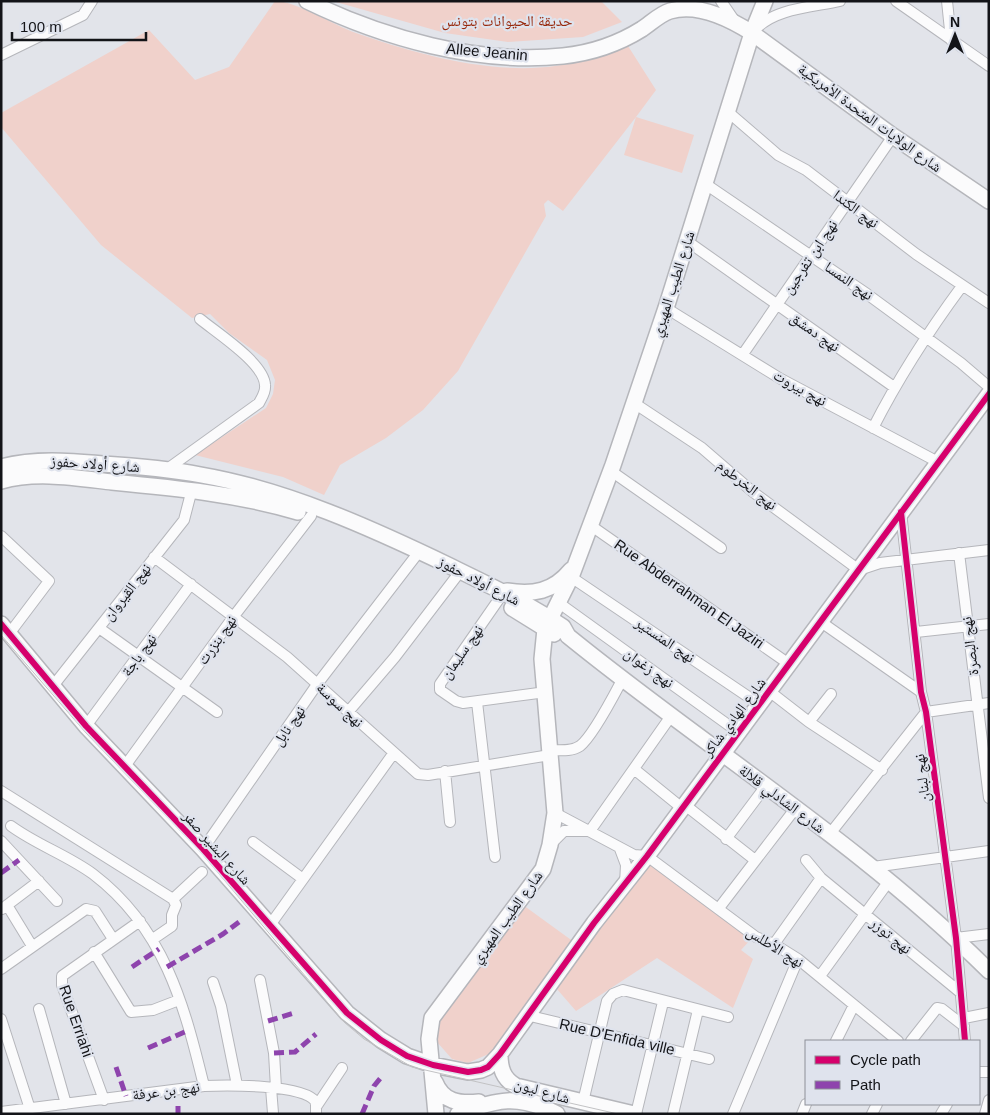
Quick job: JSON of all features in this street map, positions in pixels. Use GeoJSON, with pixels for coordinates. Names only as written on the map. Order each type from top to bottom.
{"type":"FeatureCollection","features":[{"type":"Feature","properties":{"kind":"street"},"geometry":{"type":"LineString","coordinates":[[1,54],[83,16],[92,1]]}},
{"type":"Feature","properties":{"kind":"street","name":"Allee Jeanin"},"geometry":{"type":"LineString","coordinates":[[307,1],[360,24],[413,42],[505,56],[561,56],[584,53],[625,39],[665,13]]}},
{"type":"Feature","properties":{"kind":"street"},"geometry":{"type":"LineString","coordinates":[[665,13],[678,1]]}},
{"type":"Feature","properties":{"kind":"street"},"geometry":{"type":"LineString","coordinates":[[721,1],[736,23]]}},
{"type":"Feature","properties":{"kind":"street","name":"شارع الطيب المهيري"},"geometry":{"type":"LineString","coordinates":[[436,1114],[429,1032],[434,1015],[543,869],[550,845],[555,813],[542,653],[548,624],[573,571],[611,471],[666,308],[752,33],[765,1]]}},
{"type":"Feature","properties":{"kind":"street"},"geometry":{"type":"LineString","coordinates":[[752,33],[761,24],[779,15],[840,1]]}},
{"type":"Feature","properties":{"kind":"street"},"geometry":{"type":"LineString","coordinates":[[896,1],[989,66]]}},
{"type":"Feature","properties":{"kind":"street"},"geometry":{"type":"LineString","coordinates":[[947,1],[951,40]]}},
{"type":"Feature","properties":{"kind":"street","name":"شارع الولايات المتحدة الأمريكية"},"geometry":{"type":"LineString","coordinates":[[665,13],[677,10],[699,10],[736,23],[893,136],[989,201]]}},
{"type":"Feature","properties":{"kind":"street","name":"نهج الكندا"},"geometry":{"type":"LineString","coordinates":[[727,112],[778,155],[806,170],[962,286],[989,303]]}},
{"type":"Feature","properties":{"kind":"street","name":"نهج ابن تفرجين"},"geometry":{"type":"LineString","coordinates":[[743,354],[893,136]]}},
{"type":"Feature","properties":{"kind":"street","name":"نهج النمسا"},"geometry":{"type":"LineString","coordinates":[[704,183],[925,336],[989,387]]}},
{"type":"Feature","properties":{"kind":"street","name":"نهج دمشق"},"geometry":{"type":"LineString","coordinates":[[686,241],[894,387]]}},
{"type":"Feature","properties":{"kind":"street"},"geometry":{"type":"LineString","coordinates":[[873,428],[894,387],[925,336],[962,286]]}},
{"type":"Feature","properties":{"kind":"street","name":"نهج بيروت"},"geometry":{"type":"LineString","coordinates":[[666,308],[780,378],[938,462]]}},
{"type":"Feature","properties":{"kind":"street"},"geometry":{"type":"LineString","coordinates":[[170,467],[259,403],[264,393],[265,385],[258,368],[200,319]]}},
{"type":"Feature","properties":{"kind":"street","name":"شارع الهادي شاكر"},"geometry":{"type":"LineString","coordinates":[[433,1073],[481,1070],[488,1067],[500,1054],[526,1015],[647,856],[989,394]]}},
{"type":"Feature","properties":{"kind":"street","name":"نهج الخرطوم"},"geometry":{"type":"LineString","coordinates":[[634,403],[702,448],[753,492],[859,570]]}},
{"type":"Feature","properties":{"kind":"street"},"geometry":{"type":"LineString","coordinates":[[1,456],[80,454],[129,458],[201,475]]}},
{"type":"Feature","properties":{"kind":"street","name":"شارع أولاد حفوز"},"geometry":{"type":"LineString","coordinates":[[1,467],[39,460],[84,462],[201,475],[268,492],[360,525],[498,594],[548,624],[563,627],[568,636]]}},
{"type":"Feature","properties":{"kind":"street"},"geometry":{"type":"LineString","coordinates":[[611,471],[721,548]]}},
{"type":"Feature","properties":{"kind":"street","name":"شارع أولاد حفوز"},"geometry":{"type":"LineString","coordinates":[[1,481],[30,476],[86,480],[198,492],[267,503],[311,516],[415,557],[456,577],[498,594]]}},
{"type":"Feature","properties":{"kind":"street","name":"شارع أولاد حفوز"},"geometry":{"type":"LineString","coordinates":[[1,492],[19,486],[46,485],[198,492]]}},
{"type":"Feature","properties":{"kind":"street","name":"نهج القيروان"},"geometry":{"type":"LineString","coordinates":[[53,686],[184,520],[198,492]]}},
{"type":"Feature","properties":{"kind":"street","name":"نهج لبنان"},"geometry":{"type":"LineString","coordinates":[[902,512],[921,692],[926,712],[956,938],[965,1040]]}},
{"type":"Feature","properties":{"kind":"street","name":"نهج بنزرت"},"geometry":{"type":"LineString","coordinates":[[125,766],[183,689],[234,616],[311,516]]}},
{"type":"Feature","properties":{"kind":"street","name":"Rue Abderrahman El Jaziri"},"geometry":{"type":"LineString","coordinates":[[590,525],[789,664]]}},
{"type":"Feature","properties":{"kind":"street"},"geometry":{"type":"LineString","coordinates":[[1,536],[49,581],[5,629]]}},
{"type":"Feature","properties":{"kind":"street"},"geometry":{"type":"LineString","coordinates":[[859,570],[880,563],[989,550]]}},
{"type":"Feature","properties":{"kind":"street","name":"نهج البصرة"},"geometry":{"type":"LineString","coordinates":[[959,554],[989,798]]}},
{"type":"Feature","properties":{"kind":"street","name":"نهج سوسة"},"geometry":{"type":"LineString","coordinates":[[154,557],[234,616],[318,683],[393,754],[418,774],[570,750],[580,746],[607,708],[622,680]]}},
{"type":"Feature","properties":{"kind":"street","name":"نهج نابل"},"geometry":{"type":"LineString","coordinates":[[203,849],[318,683],[415,557]]}},
{"type":"Feature","properties":{"kind":"street","name":"شارع الطيب المهيري"},"geometry":{"type":"LineString","coordinates":[[498,594],[530,594],[545,590],[558,584],[573,571]]}},
{"type":"Feature","properties":{"kind":"street","name":"نهج المنستير"},"geometry":{"type":"LineString","coordinates":[[573,571],[760,704]]}},
{"type":"Feature","properties":{"kind":"street"},"geometry":{"type":"LineString","coordinates":[[348,712],[394,657],[456,577]]}},
{"type":"Feature","properties":{"kind":"street","name":"نهج باجة"},"geometry":{"type":"LineString","coordinates":[[86,726],[191,584]]}},
{"type":"Feature","properties":{"kind":"street","name":"نهج سليمان"},"geometry":{"type":"LineString","coordinates":[[498,594],[439,685],[442,691],[459,703],[546,692]]}},
{"type":"Feature","properties":{"kind":"street","name":"نهج زغوان"},"geometry":{"type":"LineString","coordinates":[[559,603],[738,732]]}},
{"type":"Feature","properties":{"kind":"street"},"geometry":{"type":"LineString","coordinates":[[821,622],[921,692]]}},
{"type":"Feature","properties":{"kind":"street"},"geometry":{"type":"LineString","coordinates":[[916,632],[989,624]]}},
{"type":"Feature","properties":{"kind":"street"},"geometry":{"type":"LineString","coordinates":[[99,628],[137,657],[217,712]]}},
{"type":"Feature","properties":{"kind":"street","name":"شارع البشير صفر"},"geometry":{"type":"LineString","coordinates":[[5,629],[86,726],[203,849],[347,1014],[381,1040],[433,1073]]}},
{"type":"Feature","properties":{"kind":"street","name":"شارع الشادلي قلالة"},"geometry":{"type":"LineString","coordinates":[[568,636],[622,680],[889,880],[956,938],[989,970]]}},
{"type":"Feature","properties":{"kind":"street"},"geometry":{"type":"LineString","coordinates":[[769,690],[809,722],[882,770]]}},
{"type":"Feature","properties":{"kind":"street"},"geometry":{"type":"LineString","coordinates":[[809,722],[831,694]]}},
{"type":"Feature","properties":{"kind":"street"},"geometry":{"type":"LineString","coordinates":[[477,702],[496,857]]}},
{"type":"Feature","properties":{"kind":"street"},"geometry":{"type":"LineString","coordinates":[[829,835],[926,712],[989,703]]}},
{"type":"Feature","properties":{"kind":"street"},"geometry":{"type":"LineString","coordinates":[[550,845],[564,831],[590,831],[671,716]]}},
{"type":"Feature","properties":{"kind":"street"},"geometry":{"type":"LineString","coordinates":[[270,925],[393,754]]}},
{"type":"Feature","properties":{"kind":"street"},"geometry":{"type":"LineString","coordinates":[[634,769],[755,860]]}},
{"type":"Feature","properties":{"kind":"street"},"geometry":{"type":"LineString","coordinates":[[445,771],[450,822]]}},
{"type":"Feature","properties":{"kind":"street"},"geometry":{"type":"LineString","coordinates":[[726,839],[765,787]]}},
{"type":"Feature","properties":{"kind":"street"},"geometry":{"type":"LineString","coordinates":[[1,791],[98,854],[173,899],[176,905],[172,915],[172,926],[153,939]]}},
{"type":"Feature","properties":{"kind":"street"},"geometry":{"type":"LineString","coordinates":[[719,908],[795,809]]}},
{"type":"Feature","properties":{"kind":"street","name":"نهج الأطلس"},"geometry":{"type":"LineString","coordinates":[[555,813],[637,856],[647,856],[756,937],[774,944],[798,959],[897,1040]]}},
{"type":"Feature","properties":{"kind":"street"},"geometry":{"type":"LineString","coordinates":[[11,826],[46,849],[66,856],[93,875],[121,899],[140,921],[153,939],[167,967],[179,1000],[204,1086]]}},
{"type":"Feature","properties":{"kind":"street"},"geometry":{"type":"LineString","coordinates":[[1,841],[57,901]]}},
{"type":"Feature","properties":{"kind":"street"},"geometry":{"type":"LineString","coordinates":[[253,842],[303,879]]}},
{"type":"Feature","properties":{"kind":"street"},"geometry":{"type":"LineString","coordinates":[[620,848],[626,865],[625,883]]}},
{"type":"Feature","properties":{"kind":"street"},"geometry":{"type":"LineString","coordinates":[[873,868],[989,850]]}},
{"type":"Feature","properties":{"kind":"street","name":"نهج توزر"},"geometry":{"type":"LineString","coordinates":[[806,860],[821,878],[961,993]]}},
{"type":"Feature","properties":{"kind":"street"},"geometry":{"type":"LineString","coordinates":[[173,899],[202,872]]}},
{"type":"Feature","properties":{"kind":"street"},"geometry":{"type":"LineString","coordinates":[[774,944],[821,878]]}},
{"type":"Feature","properties":{"kind":"street"},"geometry":{"type":"LineString","coordinates":[[820,976],[863,913],[889,880]]}},
{"type":"Feature","properties":{"kind":"street"},"geometry":{"type":"LineString","coordinates":[[32,946],[4,908],[39,881]]}},
{"type":"Feature","properties":{"kind":"street"},"geometry":{"type":"LineString","coordinates":[[1,969],[90,908],[95,911],[113,939]]}},
{"type":"Feature","properties":{"kind":"street","name":"Rue Erriahi"},"geometry":{"type":"LineString","coordinates":[[104,1100],[61,982],[64,972],[140,921]]}},
{"type":"Feature","properties":{"kind":"street"},"geometry":{"type":"LineString","coordinates":[[956,938],[989,934]]}},
{"type":"Feature","properties":{"kind":"street"},"geometry":{"type":"LineString","coordinates":[[94,952],[131,1012],[153,1010],[179,1000]]}},
{"type":"Feature","properties":{"kind":"street"},"geometry":{"type":"LineString","coordinates":[[733,1114],[798,959]]}},
{"type":"Feature","properties":{"kind":"street"},"geometry":{"type":"LineString","coordinates":[[260,980],[274,1053],[273,1114],[278,1114]]}},
{"type":"Feature","properties":{"kind":"street"},"geometry":{"type":"LineString","coordinates":[[213,982],[232,1052],[237,1085]]}},
{"type":"Feature","properties":{"kind":"street"},"geometry":{"type":"LineString","coordinates":[[583,1102],[607,1002],[613,994],[623,990],[663,1002],[728,1017]]}},
{"type":"Feature","properties":{"kind":"street"},"geometry":{"type":"LineString","coordinates":[[635,1114],[663,1002]]}},
{"type":"Feature","properties":{"kind":"street"},"geometry":{"type":"LineString","coordinates":[[836,1040],[854,1005]]}},
{"type":"Feature","properties":{"kind":"street"},"geometry":{"type":"LineString","coordinates":[[912,1040],[937,1008],[964,1022],[989,1012]]}},
{"type":"Feature","properties":{"kind":"street"},"geometry":{"type":"LineString","coordinates":[[39,1009],[66,1104]]}},
{"type":"Feature","properties":{"kind":"street"},"geometry":{"type":"LineString","coordinates":[[673,1114],[698,1010]]}},
{"type":"Feature","properties":{"kind":"street","name":"Rue D'Enfida ville"},"geometry":{"type":"LineString","coordinates":[[526,1015],[709,1059]]}},
{"type":"Feature","properties":{"kind":"street"},"geometry":{"type":"LineString","coordinates":[[1,1019],[30,1109]]}},
{"type":"Feature","properties":{"kind":"street","name":"شارع ليون"},"geometry":{"type":"LineString","coordinates":[[500,1054],[502,1070],[509,1082],[524,1089],[635,1114]]}},
{"type":"Feature","properties":{"kind":"street"},"geometry":{"type":"LineString","coordinates":[[316,1110],[342,1068]]}},
{"type":"Feature","properties":{"kind":"street"},"geometry":{"type":"LineString","coordinates":[[433,1073],[441,1094],[454,1101],[490,1101],[557,1114]]}},
{"type":"Feature","properties":{"kind":"street","name":"نهج بن عرفة"},"geometry":{"type":"LineString","coordinates":[[1,1112],[204,1086],[237,1085],[274,1088],[310,1096],[315,1100],[316,1110]]}},
{"type":"Feature","properties":{"kind":"street"},"geometry":{"type":"LineString","coordinates":[[984,1114],[989,1100]]}},
{"type":"Feature","properties":{"kind":"street"},"geometry":{"type":"LineString","coordinates":[[458,1114],[490,1101]]}},
{"type":"Feature","properties":{"kind":"street"},"geometry":{"type":"LineString","coordinates":[[78,1103],[80,1114]]}},
{"type":"Feature","properties":{"kind":"green space"},"geometry":{"type":"Polygon","coordinates":[[[275,1],[294,5],[347,30],[379,41],[428,55],[480,65],[531,68],[565,65],[628,46],[656,90],[563,211],[548,200],[544,204],[546,216],[458,371],[423,410],[386,438],[340,465],[324,495],[283,477],[195,455],[266,408],[273,394],[275,380],[267,360],[229,333],[210,314],[192,318],[101,245],[1,127],[1,113],[149,30],[195,80],[229,67],[275,1]]]}},
{"type":"Feature","properties":{"kind":"green space","name":"حديقة الحيوانات بتونس"},"geometry":{"type":"Polygon","coordinates":[[[601,1],[622,22],[583,37],[508,42],[445,33],[336,2],[601,1]]]}},
{"type":"Feature","properties":{"kind":"green space"},"geometry":{"type":"Polygon","coordinates":[[[636,117],[694,135],[682,173],[624,155],[636,117]]]}},
{"type":"Feature","properties":{"kind":"green space"},"geometry":{"type":"Polygon","coordinates":[[[649,863],[752,938],[741,950],[753,959],[733,1008],[657,958],[576,1011],[556,988],[649,863]]]}},
{"type":"Feature","properties":{"kind":"green space"},"geometry":{"type":"Polygon","coordinates":[[[523,905],[574,942],[491,1053],[468,1063],[452,1059],[437,1042],[436,1022],[523,905]]]}},
{"type":"Feature","properties":{"kind":"tram line"},"geometry":{"type":"LineString","coordinates":[[1,635],[86,733],[198,849],[344,1022],[364,1039],[412,1067],[618,1114]]}},
{"type":"Feature","properties":{"kind":"marked path"},"geometry":{"type":"LineString","coordinates":[[1,873],[19,860]]}},
{"type":"Feature","properties":{"kind":"marked path"},"geometry":{"type":"LineString","coordinates":[[167,967],[223,934],[243,919]]}},
{"type":"Feature","properties":{"kind":"marked path"},"geometry":{"type":"LineString","coordinates":[[132,967],[159,949]]}},
{"type":"Feature","properties":{"kind":"marked path"},"geometry":{"type":"LineString","coordinates":[[268,1021],[294,1013]]}},
{"type":"Feature","properties":{"kind":"marked path"},"geometry":{"type":"LineString","coordinates":[[148,1048],[189,1030]]}},
{"type":"Feature","properties":{"kind":"marked path"},"geometry":{"type":"LineString","coordinates":[[274,1053],[295,1052],[316,1034]]}},
{"type":"Feature","properties":{"kind":"marked path"},"geometry":{"type":"LineString","coordinates":[[116,1067],[126,1096]]}},
{"type":"Feature","properties":{"kind":"marked path"},"geometry":{"type":"LineString","coordinates":[[362,1114],[374,1086],[383,1075]]}},
{"type":"Feature","properties":{"kind":"marked path"},"geometry":{"type":"LineString","coordinates":[[178,1106],[178,1114]]}},
{"type":"Feature","properties":{"kind":"cycle path"},"geometry":{"type":"LineString","coordinates":[[1,624],[86,726],[203,849],[347,1013],[381,1040],[407,1056],[433,1065],[468,1072],[481,1070],[488,1067],[500,1054],[594,923],[647,856],[989,394]]}},
{"type":"Feature","properties":{"kind":"cycle path"},"geometry":{"type":"LineString","coordinates":[[901,512],[921,692],[926,712],[956,938],[965,1040]]}}]}
